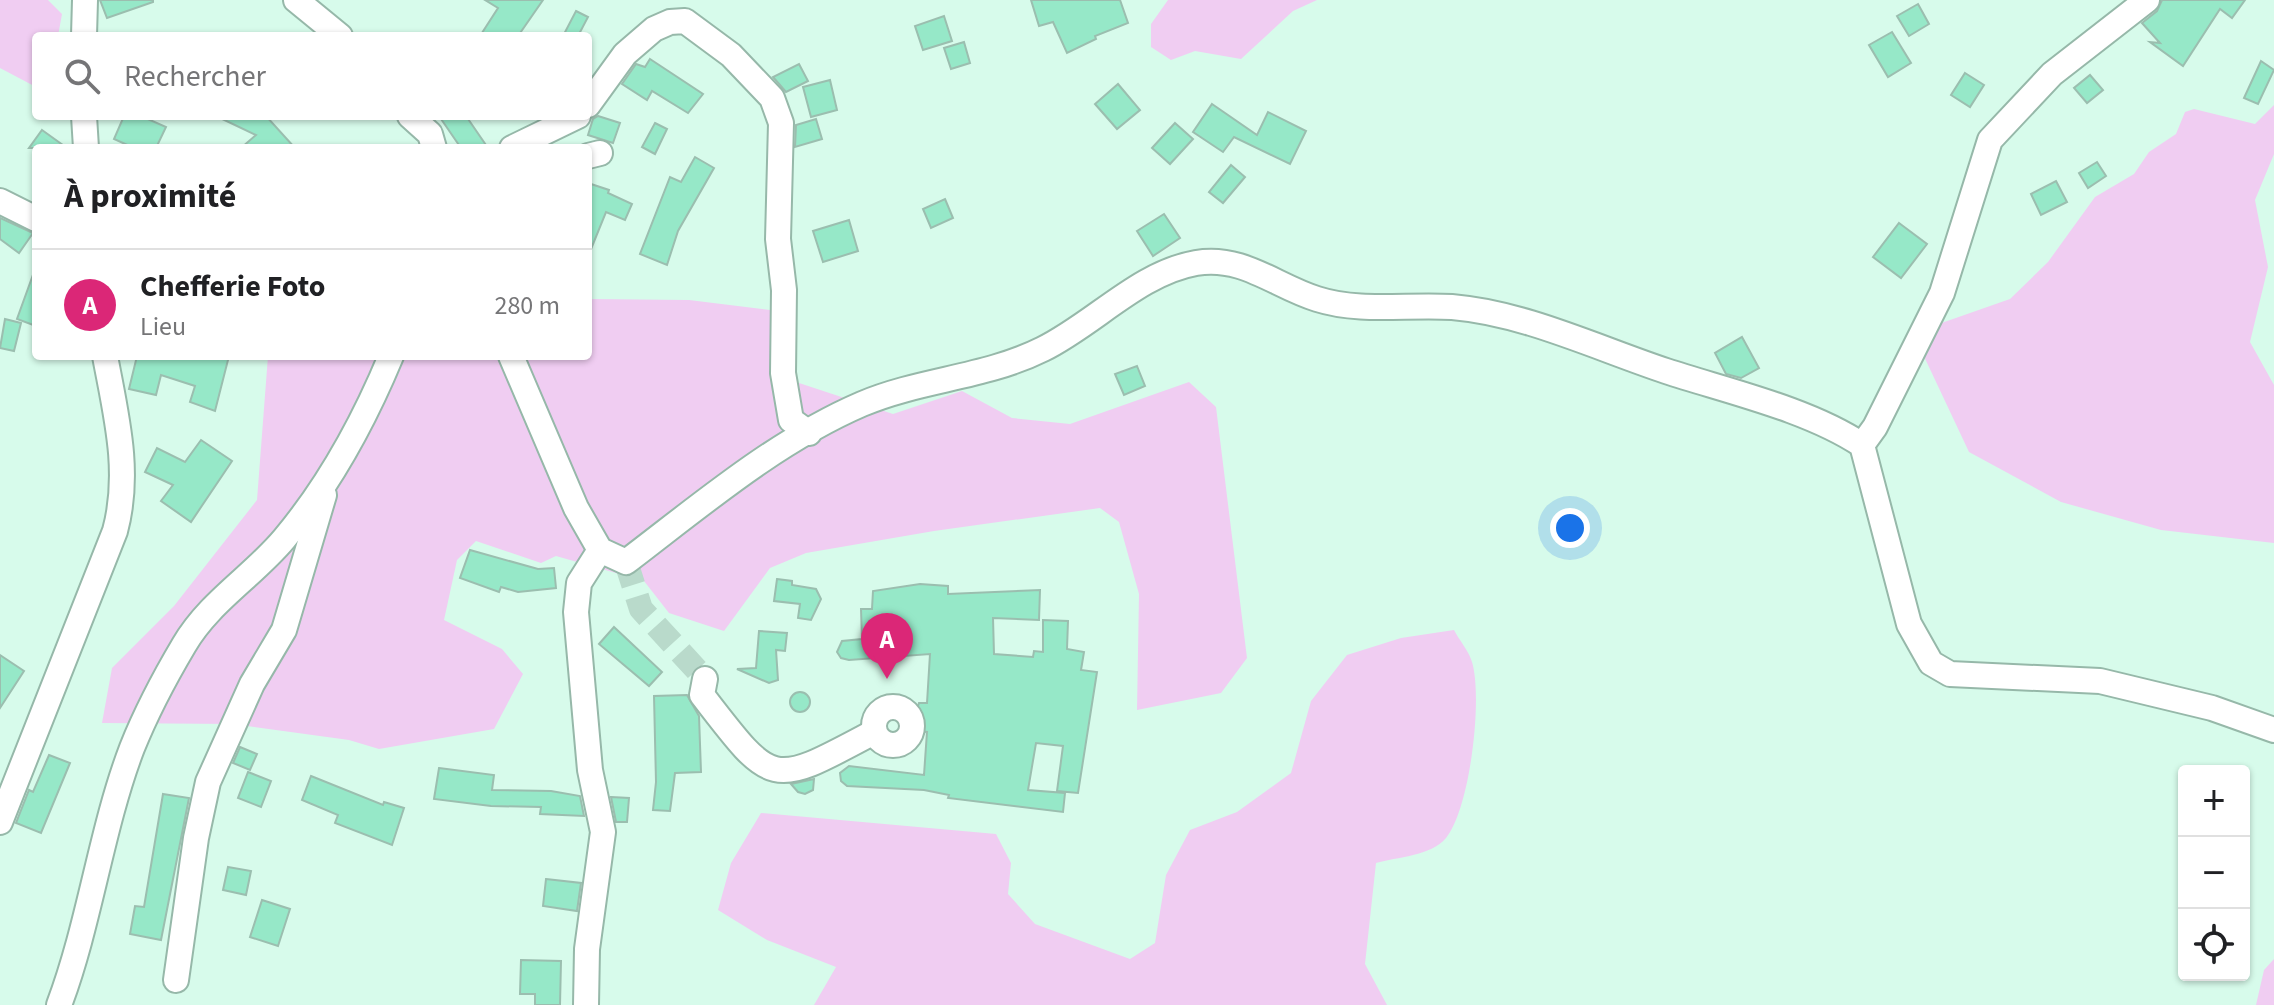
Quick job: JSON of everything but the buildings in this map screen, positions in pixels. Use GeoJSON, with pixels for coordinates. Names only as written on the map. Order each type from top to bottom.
{"type":"FeatureCollection","features":[{"type":"Feature","properties":{"kind":"street"},"geometry":{"type":"LineString","coordinates":[[84,32],[85,0]]}},
{"type":"Feature","properties":{"kind":"street"},"geometry":{"type":"LineString","coordinates":[[296,0],[335,32]]}},
{"type":"Feature","properties":{"kind":"street"},"geometry":{"type":"LineString","coordinates":[[1862,445],[1875,427],[1942,293],[1990,140],[2007,117],[2052,74],[2147,0]]}},
{"type":"Feature","properties":{"kind":"street"},"geometry":{"type":"LineString","coordinates":[[592,99],[625,54],[654,29],[670,22],[685,21],[731,55],[772,98],[781,123],[778,239],[784,290],[783,373],[791,420],[809,433]]}},
{"type":"Feature","properties":{"kind":"street"},"geometry":{"type":"LineString","coordinates":[[84,120],[86,144]]}},
{"type":"Feature","properties":{"kind":"street"},"geometry":{"type":"LineString","coordinates":[[413,120],[430,143]]}},
{"type":"Feature","properties":{"kind":"street"},"geometry":{"type":"LineString","coordinates":[[520,144],[570,120]]}},
{"type":"Feature","properties":{"kind":"street"},"geometry":{"type":"LineString","coordinates":[[0,201],[32,217]]}},
{"type":"Feature","properties":{"kind":"street"},"geometry":{"type":"LineString","coordinates":[[513,360],[576,508],[600,550],[626,562],[755,464],[862,404],[903,390],[1009,365],[1047,347],[1176,268],[1224,262],[1251,268],[1316,299],[1364,308],[1452,307],[1510,318],[1787,411],[1862,445]]}},
{"type":"Feature","properties":{"kind":"street"},"geometry":{"type":"LineString","coordinates":[[0,822],[109,546],[124,498],[124,468],[106,360]]}},
{"type":"Feature","properties":{"kind":"street"},"geometry":{"type":"LineString","coordinates":[[59,1005],[132,749],[160,689],[186,642],[207,614],[283,541],[328,481],[371,404],[389,360]]}},
{"type":"Feature","properties":{"kind":"street"},"geometry":{"type":"LineString","coordinates":[[1862,445],[1909,624],[1931,663],[1950,674],[2100,681],[2212,708],[2274,730]]}},
{"type":"Feature","properties":{"kind":"street"},"geometry":{"type":"LineString","coordinates":[[176,980],[208,782],[252,684],[284,630],[328,481]]}},
{"type":"Feature","properties":{"kind":"street"},"geometry":{"type":"LineString","coordinates":[[586,1005],[587,949],[603,832],[590,770],[576,612],[579,583],[600,550]]}},
{"type":"Feature","properties":{"kind":"street"},"geometry":{"type":"LineString","coordinates":[[705,679],[702,695],[741,746],[760,763],[780,772],[818,761],[874,732]]}},
{"type":"Feature","properties":{"kind":"shaded area"},"geometry":{"type":"Polygon","coordinates":[[[0,0],[48,0],[62,14],[59,32],[32,32],[32,85],[0,68],[0,0]]]}},
{"type":"Feature","properties":{"kind":"shaded area"},"geometry":{"type":"Polygon","coordinates":[[[1168,0],[1317,0],[1293,11],[1241,59],[1195,51],[1171,60],[1151,47],[1151,24],[1168,0]]]}},
{"type":"Feature","properties":{"kind":"shaded area"},"geometry":{"type":"Polygon","coordinates":[[[2274,105],[2274,154],[2255,200],[2268,267],[2250,342],[2274,385],[2274,543],[2161,530],[2061,502],[1969,452],[1913,333],[2010,299],[2048,262],[2095,197],[2134,174],[2149,152],[2176,134],[2185,112],[2194,109],[2255,124],[2274,105]]]}},
{"type":"Feature","properties":{"kind":"shaded area"},"geometry":{"type":"Polygon","coordinates":[[[592,299],[689,300],[786,312],[793,381],[893,414],[962,391],[1012,418],[1070,424],[1189,382],[1216,407],[1247,658],[1221,693],[1137,710],[1139,594],[1119,522],[1100,508],[806,553],[770,568],[724,631],[669,613],[644,581],[556,556],[541,563],[476,541],[457,560],[444,620],[502,649],[523,674],[494,729],[379,749],[349,740],[233,724],[102,723],[112,668],[174,606],[257,500],[268,360],[592,360],[592,299]]]}},
{"type":"Feature","properties":{"kind":"shaded area"},"geometry":{"type":"Polygon","coordinates":[[[1454,630],[1471,658],[1475,679],[1475,726],[1468,779],[1454,824],[1440,844],[1423,852],[1376,863],[1365,964],[1387,1005],[814,1005],[836,967],[767,940],[718,910],[731,863],[761,813],[996,834],[1011,863],[1008,894],[1035,924],[1130,959],[1155,943],[1166,875],[1190,830],[1237,812],[1291,773],[1311,701],[1347,655],[1401,638],[1454,630]]]}},
{"type":"Feature","properties":{"kind":"shaded area"},"geometry":{"type":"Polygon","coordinates":[[[2274,959],[2274,1005],[2256,1005],[2264,970],[2274,959]]]}},
{"type":"Feature","properties":{"kind":"tunnel"},"geometry":{"type":"LineString","coordinates":[[626,562],[641,609],[705,679]]}},
{"type":"Feature","properties":{"kind":"place","name":"Chefferie Foto"},"geometry":{"type":"Point","coordinates":[887,679]}}]}
